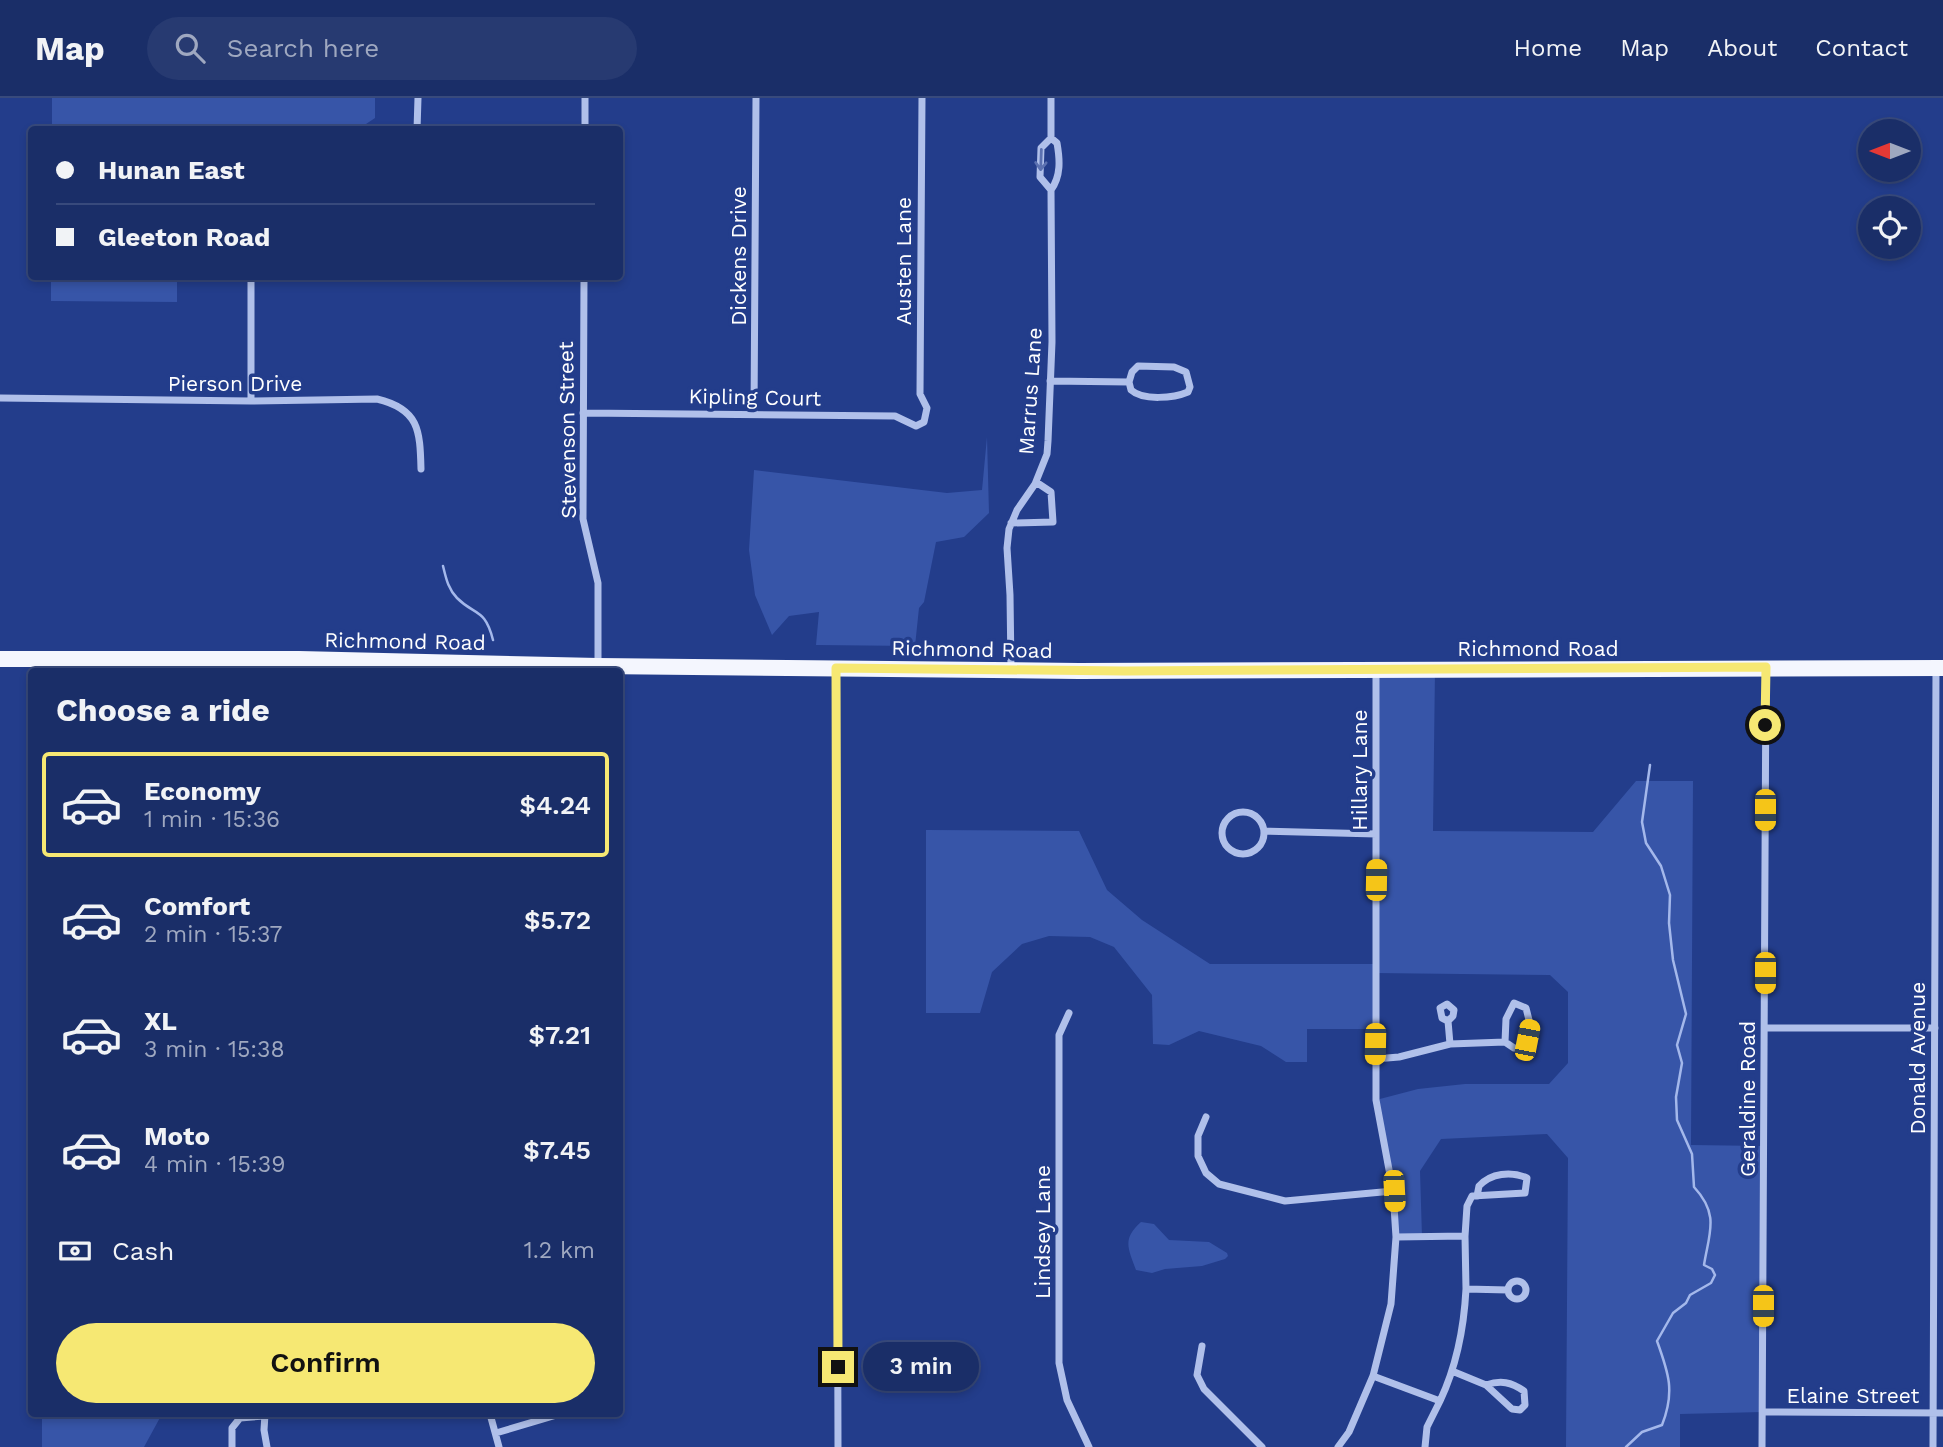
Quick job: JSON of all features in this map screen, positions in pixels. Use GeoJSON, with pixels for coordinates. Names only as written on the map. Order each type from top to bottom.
{"type":"FeatureCollection","features":[{"type":"Feature","properties":{"kind":"main road","name":"Richmond Road"},"geometry":{"type":"LineString","coordinates":[[0,659],[299,659],[568,668]]}},
{"type":"Feature","properties":{"kind":"main road","name":"Richmond Road"},"geometry":{"type":"LineString","coordinates":[[623,669],[1940,668]]}},
{"type":"Feature","properties":{"kind":"street"},"geometry":{"type":"LineString","coordinates":[[418,98],[418,126]]}},
{"type":"Feature","properties":{"kind":"street"},"geometry":{"type":"LineString","coordinates":[[585,98],[585,126]]}},
{"type":"Feature","properties":{"kind":"street","name":"Dickens Drive"},"geometry":{"type":"LineString","coordinates":[[754,414],[756,98]]}},
{"type":"Feature","properties":{"kind":"street","name":"Austen Lane"},"geometry":{"type":"LineString","coordinates":[[922,98],[920,394],[927,408],[924,422]]}},
{"type":"Feature","properties":{"kind":"street"},"geometry":{"type":"LineString","coordinates":[[1051,98],[1051,138]]}},
{"type":"Feature","properties":{"kind":"street","name":"Marrus Lane"},"geometry":{"type":"LineString","coordinates":[[1011,670],[1007,548],[1011,523],[1036,482],[1044,462],[1048,440],[1051,190],[1057,181],[1059,169],[1057,143],[1051,138],[1043,143],[1041,148],[1040,177],[1051,190]]}},
{"type":"Feature","properties":{"kind":"street"},"geometry":{"type":"LineString","coordinates":[[251,280],[251,401]]}},
{"type":"Feature","properties":{"kind":"street","name":"Stevenson Street"},"geometry":{"type":"LineString","coordinates":[[584,280],[583,519],[598,583],[598,668]]}},
{"type":"Feature","properties":{"kind":"street"},"geometry":{"type":"LineString","coordinates":[[1138,366],[1174,367],[1186,372],[1190,387],[1188,392],[1178,396],[1140,396],[1131,390],[1129,382],[1132,372],[1138,366]]}},
{"type":"Feature","properties":{"kind":"street"},"geometry":{"type":"LineString","coordinates":[[1050,381],[1129,382]]}},
{"type":"Feature","properties":{"kind":"street","name":"Pierson Drive"},"geometry":{"type":"LineString","coordinates":[[0,398],[251,401],[377,399],[393,403],[410,415],[420,439],[421,469]]}},
{"type":"Feature","properties":{"kind":"street","name":"Kipling Court"},"geometry":{"type":"LineString","coordinates":[[583,413],[895,416],[916,426],[924,422]]}},
{"type":"Feature","properties":{"kind":"street"},"geometry":{"type":"LineString","coordinates":[[1011,523],[1053,522],[1051,492],[1036,482]]}},
{"type":"Feature","properties":{"kind":"street","name":"Geraldine Road"},"geometry":{"type":"LineString","coordinates":[[1762,1447],[1766,667]]}},
{"type":"Feature","properties":{"kind":"street"},"geometry":{"type":"LineString","coordinates":[[836,668],[838,1447]]}},
{"type":"Feature","properties":{"kind":"street","name":"Donald Avenue"},"geometry":{"type":"LineString","coordinates":[[1933,1447],[1940,668]]}},
{"type":"Feature","properties":{"kind":"street","name":"Hillary Lane"},"geometry":{"type":"LineString","coordinates":[[1338,1447],[1349,1432],[1373,1376],[1391,1304],[1396,1237],[1394,1191],[1376,1100],[1376,669]]}},
{"type":"Feature","properties":{"kind":"street"},"geometry":{"type":"LineString","coordinates":[[1241,812],[1257,817],[1264,831],[1259,846],[1245,854],[1230,849],[1222,835],[1226,820],[1241,812]]}},
{"type":"Feature","properties":{"kind":"street"},"geometry":{"type":"LineString","coordinates":[[1264,831],[1376,834]]}},
{"type":"Feature","properties":{"kind":"street"},"geometry":{"type":"LineString","coordinates":[[1375,1059],[1399,1057],[1450,1044],[1505,1042],[1514,1048],[1523,1048],[1530,1024],[1526,1008],[1514,1003],[1506,1019],[1505,1042]]}},
{"type":"Feature","properties":{"kind":"street","name":"Lindsey Lane"},"geometry":{"type":"LineString","coordinates":[[1069,1013],[1059,1035],[1059,1363],[1067,1401],[1089,1447]]}},
{"type":"Feature","properties":{"kind":"street"},"geometry":{"type":"LineString","coordinates":[[1448,1021],[1450,1044]]}},
{"type":"Feature","properties":{"kind":"street"},"geometry":{"type":"LineString","coordinates":[[1765,1028],[1935,1028]]}},
{"type":"Feature","properties":{"kind":"street"},"geometry":{"type":"LineString","coordinates":[[1206,1117],[1198,1136],[1198,1156],[1206,1173],[1219,1184],[1285,1202],[1394,1191]]}},
{"type":"Feature","properties":{"kind":"street"},"geometry":{"type":"LineString","coordinates":[[1425,1447],[1427,1427],[1452,1371],[1461,1336],[1466,1289],[1467,1206],[1472,1196],[1477,1196],[1525,1193],[1527,1178],[1517,1174],[1490,1177],[1479,1186],[1477,1196]]}},
{"type":"Feature","properties":{"kind":"street"},"geometry":{"type":"LineString","coordinates":[[1396,1237],[1465,1236]]}},
{"type":"Feature","properties":{"kind":"street"},"geometry":{"type":"LineString","coordinates":[[1466,1289],[1508,1290]]}},
{"type":"Feature","properties":{"kind":"street"},"geometry":{"type":"LineString","coordinates":[[1202,1346],[1197,1376],[1204,1389],[1262,1447]]}},
{"type":"Feature","properties":{"kind":"street"},"geometry":{"type":"LineString","coordinates":[[1452,1371],[1486,1385],[1512,1409],[1520,1410],[1525,1405],[1524,1391],[1515,1385],[1506,1382],[1486,1385]]}},
{"type":"Feature","properties":{"kind":"street"},"geometry":{"type":"LineString","coordinates":[[1373,1376],[1440,1401]]}},
{"type":"Feature","properties":{"kind":"street","name":"Elaine Street"},"geometry":{"type":"LineString","coordinates":[[1762,1412],[1943,1413]]}},
{"type":"Feature","properties":{"kind":"street"},"geometry":{"type":"LineString","coordinates":[[232,1447],[232,1428],[240,1418],[248,1417]]}},
{"type":"Feature","properties":{"kind":"street"},"geometry":{"type":"LineString","coordinates":[[265,1417],[267,1447]]}},
{"type":"Feature","properties":{"kind":"street"},"geometry":{"type":"LineString","coordinates":[[491,1417],[499,1447]]}},
{"type":"Feature","properties":{"kind":"street"},"geometry":{"type":"LineString","coordinates":[[496,1433],[550,1417]]}},
{"type":"Feature","properties":{"kind":"shaded area"},"geometry":{"type":"Polygon","coordinates":[[[52,98],[375,98],[375,118],[363,126],[52,126],[52,98]]]}},
{"type":"Feature","properties":{"kind":"shaded area"},"geometry":{"type":"Polygon","coordinates":[[[51,280],[177,280],[177,302],[51,301],[51,280]]]}},
{"type":"Feature","properties":{"kind":"shaded area"},"geometry":{"type":"Polygon","coordinates":[[[987,437],[989,513],[964,537],[936,542],[924,602],[919,608],[915,646],[816,645],[819,612],[789,616],[772,635],[755,595],[749,550],[754,470],[947,493],[982,490],[987,437]]]}},
{"type":"Feature","properties":{"kind":"shaded area"},"geometry":{"type":"Polygon","coordinates":[[[1376,669],[1435,669],[1433,831],[1593,832],[1636,781],[1693,781],[1691,1145],[1764,1146],[1763,1412],[1680,1414],[1680,1447],[1566,1447],[1568,1158],[1547,1134],[1441,1139],[1420,1171],[1422,1237],[1396,1237],[1376,1100],[1418,1089],[1465,1084],[1549,1084],[1568,1063],[1568,992],[1550,975],[1375,973],[1375,1029],[1307,1029],[1307,1062],[1286,1062],[1261,1046],[1199,1031],[1169,1045],[1153,1044],[1152,995],[1114,947],[1090,937],[1049,936],[1022,944],[992,972],[980,1013],[926,1013],[926,830],[1079,831],[1107,890],[1142,920],[1210,964],[1375,964],[1376,669]]]}},
{"type":"Feature","properties":{"kind":"shaded area"},"geometry":{"type":"Polygon","coordinates":[[[1141,1222],[1154,1224],[1169,1240],[1209,1242],[1228,1256],[1202,1266],[1165,1269],[1152,1273],[1136,1270],[1128,1244],[1131,1234],[1141,1222]]]}},
{"type":"Feature","properties":{"kind":"shaded area"},"geometry":{"type":"Polygon","coordinates":[[[42,1417],[160,1417],[144,1447],[42,1447],[42,1417]]]}},
{"type":"Feature","properties":{"kind":"waterway"},"geometry":{"type":"LineString","coordinates":[[443,566],[451,591],[463,604],[483,617],[493,640]]}},
{"type":"Feature","properties":{"kind":"waterway"},"geometry":{"type":"LineString","coordinates":[[1626,1447],[1642,1432],[1662,1425],[1668,1403],[1669,1383],[1657,1341],[1673,1313],[1686,1303],[1690,1295],[1711,1283],[1715,1275],[1712,1269],[1704,1265],[1710,1234],[1710,1216],[1707,1206],[1694,1187],[1692,1154],[1677,1120],[1676,1097],[1682,1063],[1677,1045],[1686,1014],[1673,960],[1669,923],[1670,895],[1661,866],[1646,843],[1642,822],[1650,765]]}},
{"type":"Feature","properties":{"kind":"route"},"geometry":{"type":"LineString","coordinates":[[838,1367],[836,668],[1125,671],[1766,667],[1765,725]]}}]}
